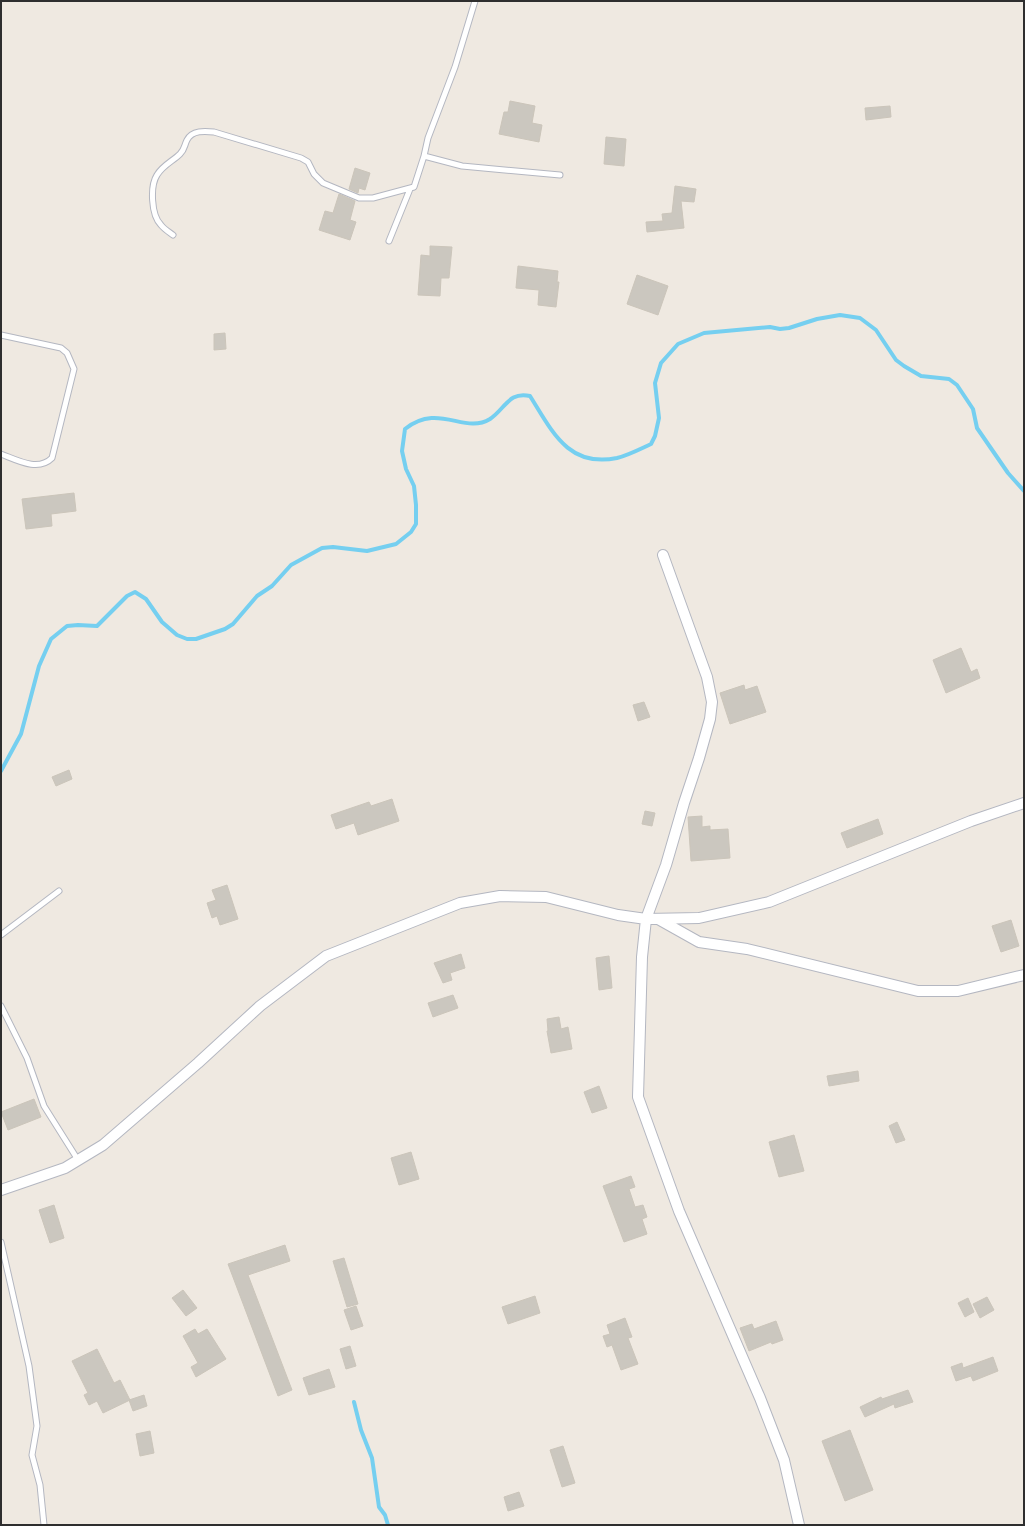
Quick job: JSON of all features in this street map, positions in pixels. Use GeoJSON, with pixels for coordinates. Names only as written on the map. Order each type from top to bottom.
{"type":"FeatureCollection","features":[{"type":"Feature","properties":{"kind":"street"},"geometry":{"type":"LineString","coordinates":[[663,555],[707,677],[712,702],[710,719],[666,865],[642,957],[638,1097],[679,1211],[760,1398],[784,1460],[800,1525]]}},
{"type":"Feature","properties":{"kind":"street"},"geometry":{"type":"LineString","coordinates":[[1,1190],[65,1168],[103,1145],[198,1063],[260,1006],[326,956],[460,903],[500,896],[546,897],[618,915],[651,919],[699,918],[769,902],[971,821],[1024,803]]}},
{"type":"Feature","properties":{"kind":"street"},"geometry":{"type":"LineString","coordinates":[[651,919],[698,942],[747,949],[918,991],[958,991],[1024,975]]}},
{"type":"Feature","properties":{"kind":"lane"},"geometry":{"type":"LineString","coordinates":[[173,235],[159,224],[153,206],[152,190],[157,175],[168,161],[179,155],[185,149],[187,139],[195,133],[202,131],[214,132],[301,158],[308,162],[314,174],[323,183],[359,198],[373,198],[410,189],[417,183],[428,138],[455,67],[475,1]]}},
{"type":"Feature","properties":{"kind":"lane"},"geometry":{"type":"LineString","coordinates":[[424,156],[462,166],[560,175]]}},
{"type":"Feature","properties":{"kind":"lane"},"geometry":{"type":"LineString","coordinates":[[389,241],[410,189]]}},
{"type":"Feature","properties":{"kind":"lane"},"geometry":{"type":"LineString","coordinates":[[1,335],[61,348],[67,353],[74,369],[52,458],[46,464],[38,465],[22,462],[1,454]]}},
{"type":"Feature","properties":{"kind":"lane"},"geometry":{"type":"LineString","coordinates":[[1,934],[59,891]]}},
{"type":"Feature","properties":{"kind":"lane"},"geometry":{"type":"LineString","coordinates":[[1,1006],[28,1058],[44,1106],[78,1160]]}},
{"type":"Feature","properties":{"kind":"lane"},"geometry":{"type":"LineString","coordinates":[[1,1242],[29,1366],[36,1426],[32,1454],[36,1462],[40,1485],[44,1525]]}},
{"type":"Feature","properties":{"kind":"building"},"geometry":{"type":"Polygon","coordinates":[[[510,101],[535,106],[532,123],[542,125],[539,142],[499,134],[504,112],[508,112],[510,101]]]}},
{"type":"Feature","properties":{"kind":"building"},"geometry":{"type":"Polygon","coordinates":[[[890,106],[891,117],[866,120],[865,108],[890,106]]]}},
{"type":"Feature","properties":{"kind":"building"},"geometry":{"type":"Polygon","coordinates":[[[606,137],[626,139],[624,166],[604,164],[606,137]]]}},
{"type":"Feature","properties":{"kind":"building"},"geometry":{"type":"Polygon","coordinates":[[[355,168],[370,173],[365,190],[359,188],[358,193],[349,189],[355,168]]]}},
{"type":"Feature","properties":{"kind":"building"},"geometry":{"type":"Polygon","coordinates":[[[675,186],[696,189],[694,202],[681,201],[684,228],[647,232],[646,222],[663,221],[662,214],[672,213],[675,186]]]}},
{"type":"Feature","properties":{"kind":"building"},"geometry":{"type":"Polygon","coordinates":[[[339,194],[355,201],[350,220],[356,222],[350,240],[319,230],[325,211],[333,213],[339,194]]]}},
{"type":"Feature","properties":{"kind":"building"},"geometry":{"type":"Polygon","coordinates":[[[430,246],[452,247],[449,278],[441,278],[440,296],[418,295],[421,255],[430,256],[430,246]]]}},
{"type":"Feature","properties":{"kind":"building"},"geometry":{"type":"Polygon","coordinates":[[[518,266],[558,271],[557,282],[559,282],[556,307],[538,305],[539,290],[516,288],[518,266]]]}},
{"type":"Feature","properties":{"kind":"building"},"geometry":{"type":"Polygon","coordinates":[[[637,275],[668,286],[658,315],[627,304],[637,275]]]}},
{"type":"Feature","properties":{"kind":"building"},"geometry":{"type":"Polygon","coordinates":[[[225,333],[226,349],[214,350],[214,334],[225,333]]]}},
{"type":"Feature","properties":{"kind":"building"},"geometry":{"type":"Polygon","coordinates":[[[74,493],[76,511],[51,514],[52,526],[26,529],[22,499],[74,493]]]}},
{"type":"Feature","properties":{"kind":"building"},"geometry":{"type":"Polygon","coordinates":[[[961,648],[971,672],[977,669],[980,678],[946,693],[933,660],[961,648]]]}},
{"type":"Feature","properties":{"kind":"building"},"geometry":{"type":"Polygon","coordinates":[[[744,685],[745,690],[757,686],[766,712],[730,724],[720,693],[744,685]]]}},
{"type":"Feature","properties":{"kind":"building"},"geometry":{"type":"Polygon","coordinates":[[[644,702],[650,717],[638,721],[633,705],[644,702]]]}},
{"type":"Feature","properties":{"kind":"building"},"geometry":{"type":"Polygon","coordinates":[[[69,770],[72,779],[56,786],[52,777],[69,770]]]}},
{"type":"Feature","properties":{"kind":"building"},"geometry":{"type":"Polygon","coordinates":[[[392,799],[399,821],[358,835],[354,823],[336,829],[331,815],[369,802],[371,806],[392,799]]]}},
{"type":"Feature","properties":{"kind":"building"},"geometry":{"type":"Polygon","coordinates":[[[645,811],[655,813],[652,826],[642,824],[645,811]]]}},
{"type":"Feature","properties":{"kind":"building"},"geometry":{"type":"Polygon","coordinates":[[[702,816],[702,827],[710,826],[710,830],[728,829],[730,858],[691,861],[688,817],[702,816]]]}},
{"type":"Feature","properties":{"kind":"building"},"geometry":{"type":"Polygon","coordinates":[[[878,819],[883,834],[847,848],[841,833],[878,819]]]}},
{"type":"Feature","properties":{"kind":"building"},"geometry":{"type":"Polygon","coordinates":[[[227,885],[238,919],[220,925],[217,916],[212,918],[207,903],[216,900],[212,890],[227,885]]]}},
{"type":"Feature","properties":{"kind":"building"},"geometry":{"type":"Polygon","coordinates":[[[1011,920],[1019,946],[1001,952],[992,926],[1011,920]]]}},
{"type":"Feature","properties":{"kind":"building"},"geometry":{"type":"Polygon","coordinates":[[[461,954],[465,968],[450,973],[452,980],[443,983],[434,963],[461,954]]]}},
{"type":"Feature","properties":{"kind":"building"},"geometry":{"type":"Polygon","coordinates":[[[609,956],[612,988],[599,990],[596,958],[609,956]]]}},
{"type":"Feature","properties":{"kind":"building"},"geometry":{"type":"Polygon","coordinates":[[[453,995],[458,1008],[433,1017],[428,1003],[453,995]]]}},
{"type":"Feature","properties":{"kind":"building"},"geometry":{"type":"Polygon","coordinates":[[[559,1017],[561,1029],[568,1027],[572,1049],[551,1053],[547,1031],[547,1019],[559,1017]]]}},
{"type":"Feature","properties":{"kind":"building"},"geometry":{"type":"Polygon","coordinates":[[[858,1071],[859,1081],[829,1086],[827,1076],[858,1071]]]}},
{"type":"Feature","properties":{"kind":"building"},"geometry":{"type":"Polygon","coordinates":[[[599,1086],[607,1108],[592,1113],[584,1092],[599,1086]]]}},
{"type":"Feature","properties":{"kind":"building"},"geometry":{"type":"Polygon","coordinates":[[[34,1099],[41,1117],[8,1130],[1,1112],[34,1099]]]}},
{"type":"Feature","properties":{"kind":"building"},"geometry":{"type":"Polygon","coordinates":[[[897,1122],[905,1140],[896,1143],[889,1126],[897,1122]]]}},
{"type":"Feature","properties":{"kind":"building"},"geometry":{"type":"Polygon","coordinates":[[[794,1135],[804,1171],[779,1177],[769,1142],[794,1135]]]}},
{"type":"Feature","properties":{"kind":"building"},"geometry":{"type":"Polygon","coordinates":[[[411,1152],[419,1179],[399,1185],[391,1158],[411,1152]]]}},
{"type":"Feature","properties":{"kind":"building"},"geometry":{"type":"Polygon","coordinates":[[[631,1176],[635,1187],[629,1189],[635,1207],[643,1205],[647,1217],[642,1219],[647,1234],[624,1242],[603,1186],[631,1176]]]}},
{"type":"Feature","properties":{"kind":"building"},"geometry":{"type":"Polygon","coordinates":[[[54,1205],[64,1238],[50,1243],[39,1210],[54,1205]]]}},
{"type":"Feature","properties":{"kind":"building"},"geometry":{"type":"Polygon","coordinates":[[[285,1245],[290,1261],[248,1275],[292,1390],[278,1396],[228,1264],[285,1245]]]}},
{"type":"Feature","properties":{"kind":"building"},"geometry":{"type":"Polygon","coordinates":[[[344,1258],[358,1304],[347,1307],[333,1261],[344,1258]]]}},
{"type":"Feature","properties":{"kind":"building"},"geometry":{"type":"Polygon","coordinates":[[[183,1290],[197,1308],[186,1316],[172,1298],[183,1290]]]}},
{"type":"Feature","properties":{"kind":"building"},"geometry":{"type":"Polygon","coordinates":[[[535,1296],[540,1313],[508,1324],[502,1307],[535,1296]]]}},
{"type":"Feature","properties":{"kind":"building"},"geometry":{"type":"Polygon","coordinates":[[[987,1297],[994,1310],[980,1318],[973,1304],[987,1297]]]}},
{"type":"Feature","properties":{"kind":"building"},"geometry":{"type":"Polygon","coordinates":[[[968,1298],[974,1312],[965,1317],[958,1303],[968,1298]]]}},
{"type":"Feature","properties":{"kind":"building"},"geometry":{"type":"Polygon","coordinates":[[[356,1306],[363,1326],[351,1330],[344,1310],[356,1306]]]}},
{"type":"Feature","properties":{"kind":"building"},"geometry":{"type":"Polygon","coordinates":[[[625,1318],[632,1337],[628,1338],[638,1364],[621,1370],[612,1345],[607,1347],[603,1336],[610,1334],[607,1325],[625,1318]]]}},
{"type":"Feature","properties":{"kind":"building"},"geometry":{"type":"Polygon","coordinates":[[[776,1321],[783,1340],[772,1344],[771,1342],[749,1351],[740,1328],[752,1324],[754,1329],[776,1321]]]}},
{"type":"Feature","properties":{"kind":"building"},"geometry":{"type":"Polygon","coordinates":[[[195,1329],[198,1334],[207,1329],[226,1359],[196,1377],[191,1367],[198,1363],[183,1336],[195,1329]]]}},
{"type":"Feature","properties":{"kind":"building"},"geometry":{"type":"Polygon","coordinates":[[[350,1346],[356,1366],[346,1369],[340,1349],[350,1346]]]}},
{"type":"Feature","properties":{"kind":"building"},"geometry":{"type":"Polygon","coordinates":[[[97,1349],[114,1383],[120,1380],[130,1400],[103,1413],[97,1401],[89,1405],[84,1395],[88,1393],[72,1361],[97,1349]]]}},
{"type":"Feature","properties":{"kind":"building"},"geometry":{"type":"Polygon","coordinates":[[[993,1357],[998,1371],[973,1381],[971,1376],[956,1381],[951,1367],[962,1363],[963,1368],[993,1357]]]}},
{"type":"Feature","properties":{"kind":"building"},"geometry":{"type":"Polygon","coordinates":[[[329,1369],[335,1387],[309,1395],[303,1378],[329,1369]]]}},
{"type":"Feature","properties":{"kind":"building"},"geometry":{"type":"Polygon","coordinates":[[[908,1390],[913,1402],[895,1408],[894,1404],[865,1417],[860,1407],[881,1397],[882,1399],[908,1390]]]}},
{"type":"Feature","properties":{"kind":"building"},"geometry":{"type":"Polygon","coordinates":[[[144,1395],[147,1406],[133,1411],[129,1400],[144,1395]]]}},
{"type":"Feature","properties":{"kind":"building"},"geometry":{"type":"Polygon","coordinates":[[[850,1430],[873,1490],[845,1501],[822,1441],[850,1430]]]}},
{"type":"Feature","properties":{"kind":"building"},"geometry":{"type":"Polygon","coordinates":[[[150,1431],[154,1453],[140,1456],[136,1434],[150,1431]]]}},
{"type":"Feature","properties":{"kind":"building"},"geometry":{"type":"Polygon","coordinates":[[[563,1446],[575,1483],[562,1487],[550,1450],[563,1446]]]}},
{"type":"Feature","properties":{"kind":"building"},"geometry":{"type":"Polygon","coordinates":[[[519,1492],[524,1506],[508,1511],[504,1497],[519,1492]]]}},
{"type":"Feature","properties":{"kind":"waterway"},"geometry":{"type":"LineString","coordinates":[[1,771],[21,734],[39,666],[51,639],[67,626],[97,626],[127,596],[135,592],[146,599],[162,622],[177,635],[187,639],[196,639],[225,629],[233,624],[257,596],[272,586],[291,565],[322,548],[333,547],[367,551],[396,544],[411,532],[416,524],[414,486],[406,469],[402,451],[405,429],[417,421],[429,418],[440,418],[471,424],[480,423],[490,419],[512,398],[523,395],[530,396],[554,434],[563,444],[574,452],[586,457],[600,460],[617,458],[639,450],[651,444],[655,436],[659,418],[655,383],[661,363],[678,344],[704,333],[770,327],[780,329],[789,328],[817,319],[840,315],[860,318],[876,330],[896,360],[904,366],[921,376],[949,379],[957,385],[973,409],[977,428],[1008,473],[1024,491]]}},
{"type":"Feature","properties":{"kind":"waterway"},"geometry":{"type":"LineString","coordinates":[[354,1402],[361,1430],[372,1458],[379,1507],[385,1515],[388,1525]]}}]}
